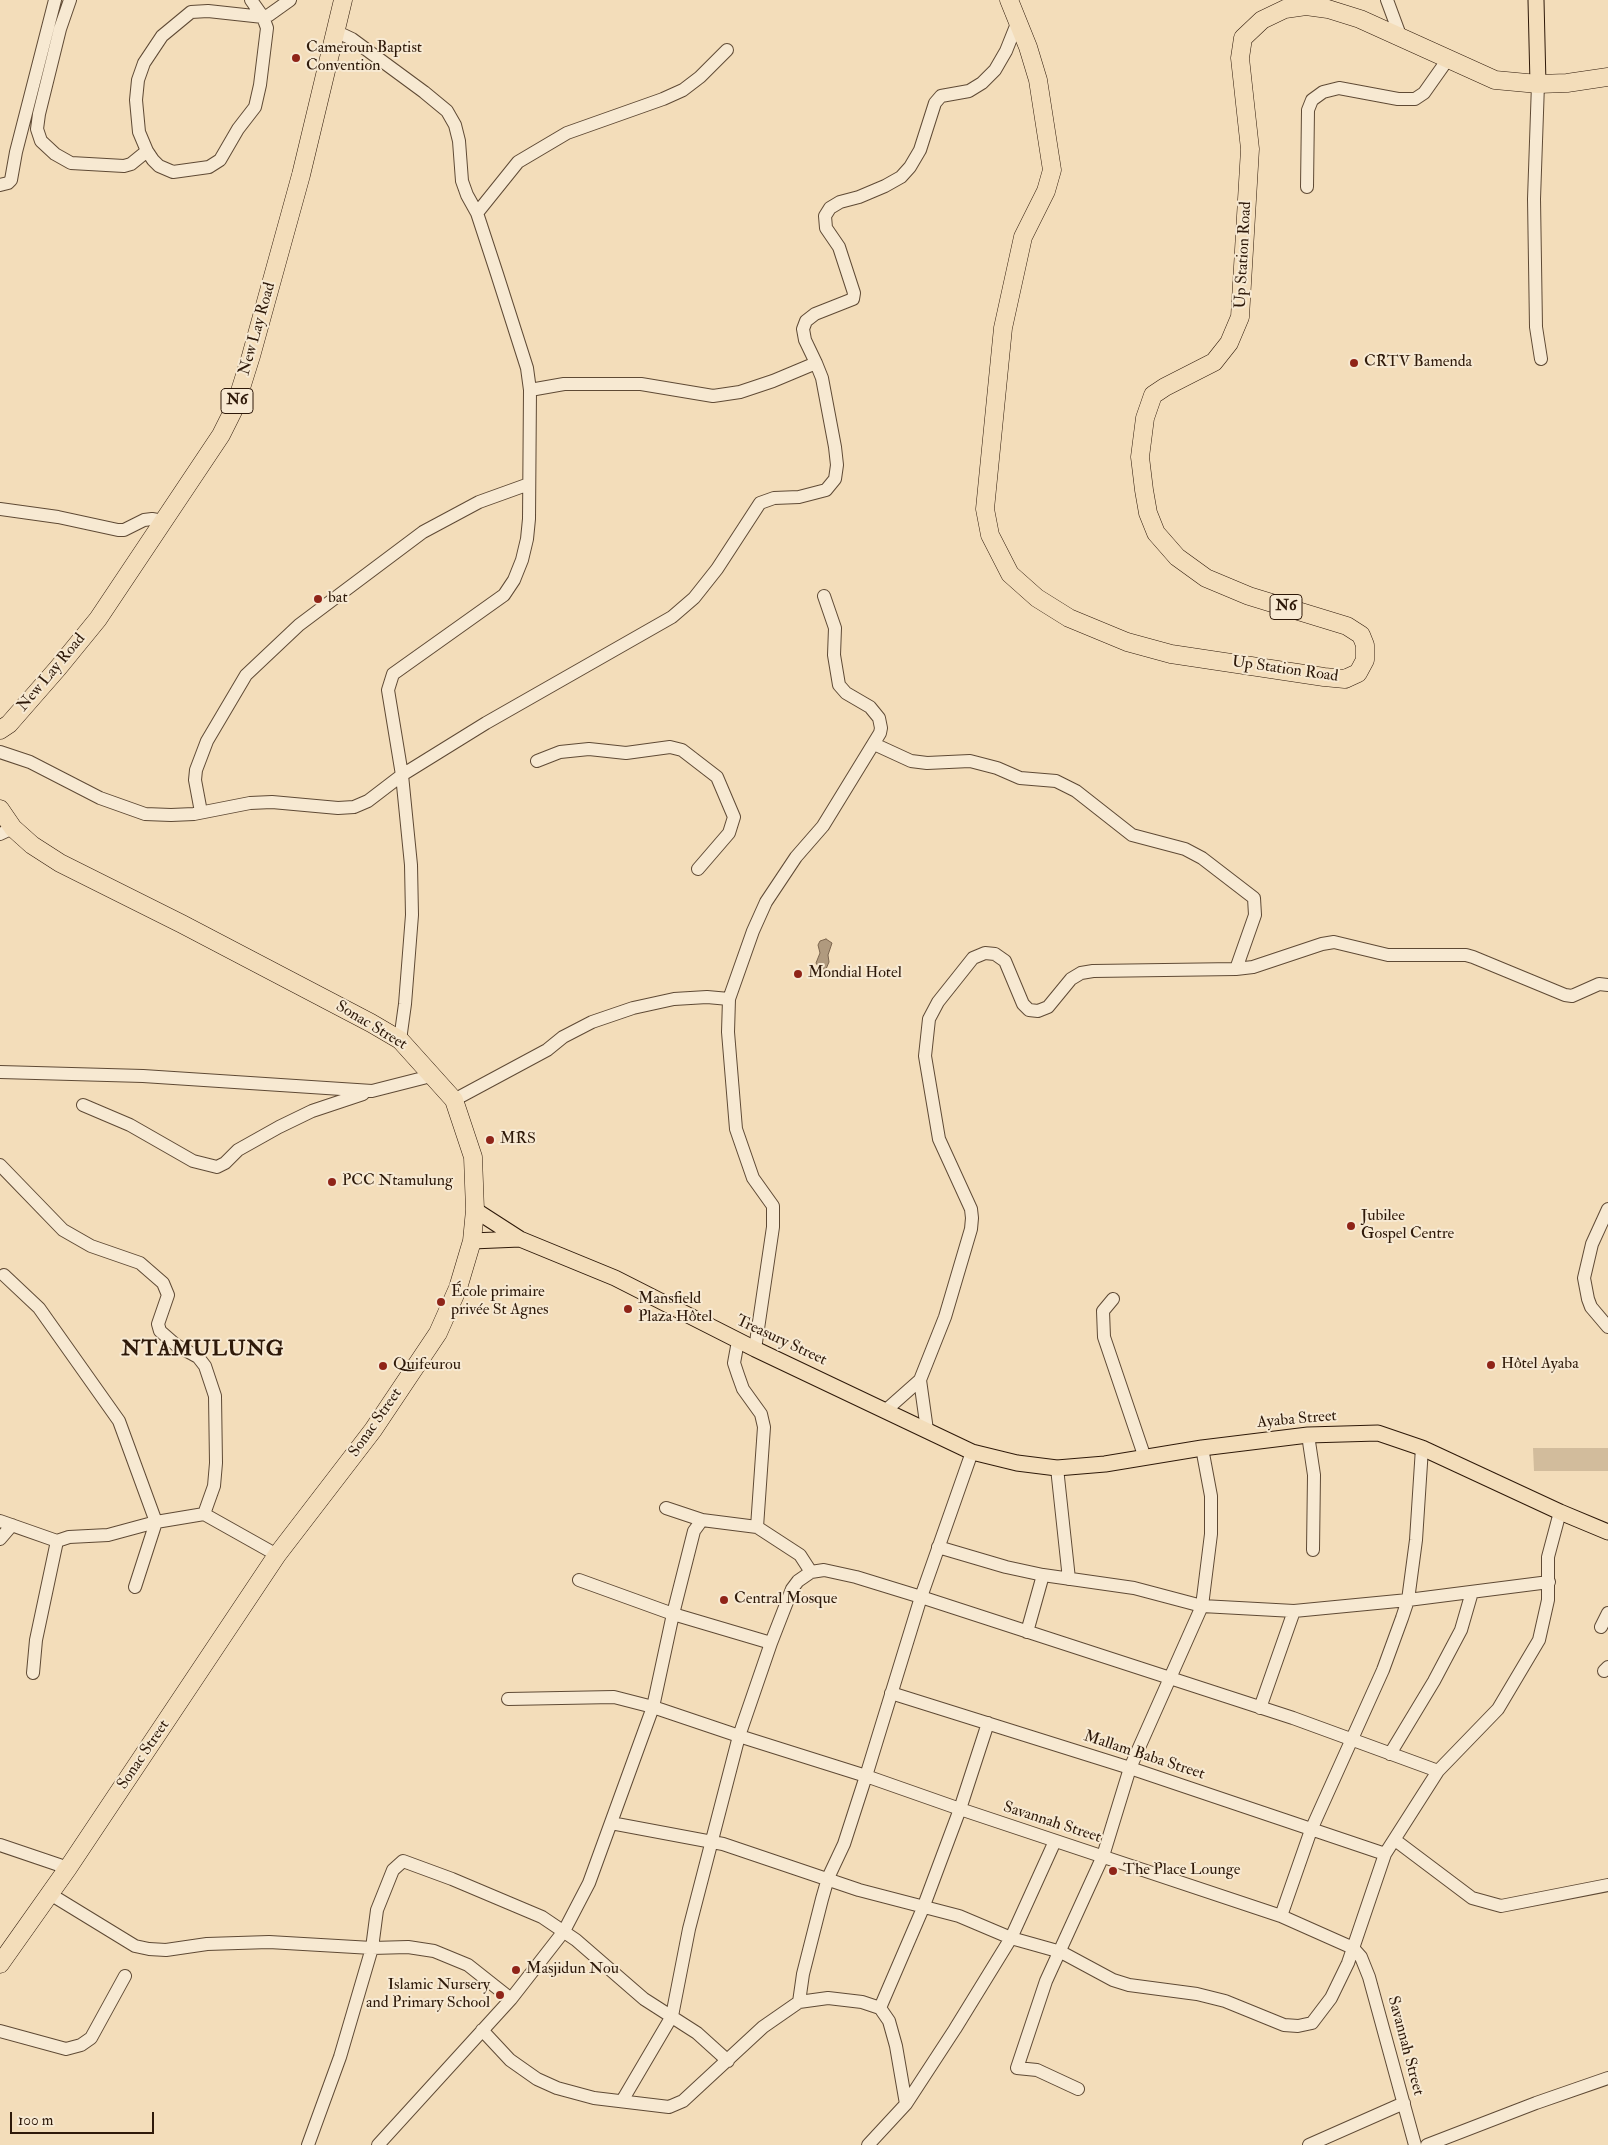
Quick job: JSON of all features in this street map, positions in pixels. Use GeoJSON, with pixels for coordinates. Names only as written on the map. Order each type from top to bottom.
{"type":"FeatureCollection","features":[{"type":"Feature","properties":{"kind":"highway","name":"N6"},"geometry":{"type":"LineString","coordinates":[[334,0],[336,25]]}},
{"type":"Feature","properties":{"kind":"highway","name":"N6"},"geometry":{"type":"LineString","coordinates":[[336,25],[343,0]]}},
{"type":"Feature","properties":{"kind":"highway","name":"Up Station Road"},"geometry":{"type":"LineString","coordinates":[[1009,0],[1028,47],[1038,80],[1052,170],[1046,192],[1023,237],[1003,328],[985,509],[990,535],[1000,556],[1010,574],[1037,598],[1069,618],[1127,642],[1171,654],[1206,660],[1345,679],[1358,673],[1365,660],[1365,646],[1361,635],[1347,626],[1249,596],[1206,578],[1177,556],[1156,533],[1148,514],[1140,457],[1145,418],[1153,395],[1214,362],[1229,343],[1240,317],[1250,149],[1240,58],[1243,38],[1262,20],[1285,9],[1306,6],[1328,9],[1360,19],[1494,80],[1538,84],[1567,83],[1608,77]]}},
{"type":"Feature","properties":{"kind":"highway","name":"New Lay Road"},"geometry":{"type":"LineString","coordinates":[[5,727],[58,668],[98,619],[221,435],[235,407],[301,175],[336,25]]}},
{"type":"Feature","properties":{"kind":"highway","name":"N6"},"geometry":{"type":"LineString","coordinates":[[0,743],[5,727]]}},
{"type":"Feature","properties":{"kind":"highway","name":"Sonac Street"},"geometry":{"type":"LineString","coordinates":[[0,809],[6,831],[60,863],[199,933],[400,1040],[413,1052],[431,1076],[454,1100],[472,1157],[475,1210],[472,1242],[458,1288],[438,1333],[373,1430],[277,1554],[68,1868],[0,1964]]}},
{"type":"Feature","properties":{"kind":"main road"},"geometry":{"type":"LineString","coordinates":[[1536,0],[1538,84]]}},
{"type":"Feature","properties":{"kind":"main road","name":"Treasury Street"},"geometry":{"type":"LineString","coordinates":[[475,1210],[520,1239],[615,1278],[738,1341],[972,1452]]}},
{"type":"Feature","properties":{"kind":"main road","name":"Treasury Street"},"geometry":{"type":"LineString","coordinates":[[472,1242],[520,1239]]}},
{"type":"Feature","properties":{"kind":"main road","name":"Ayaba Street"},"geometry":{"type":"LineString","coordinates":[[972,1452],[1017,1464],[1057,1468],[1105,1464],[1202,1448],[1308,1435],[1378,1433],[1422,1448],[1560,1512],[1608,1532]]}},
{"type":"Feature","properties":{"kind":"street"},"geometry":{"type":"LineString","coordinates":[[0,185],[11,180],[16,152],[55,0]]}},
{"type":"Feature","properties":{"kind":"street"},"geometry":{"type":"LineString","coordinates":[[70,0],[60,29],[39,114],[38,129],[41,141],[55,154],[70,162],[124,166],[131,164],[147,151]]}},
{"type":"Feature","properties":{"kind":"street"},"geometry":{"type":"LineString","coordinates":[[251,0],[263,16],[267,28],[266,47],[255,107],[238,129],[220,160],[208,167],[173,172],[160,166],[147,151],[139,132],[136,100],[138,80],[144,64],[162,36],[191,12],[208,11],[263,16],[269,15],[290,0]]}},
{"type":"Feature","properties":{"kind":"street"},"geometry":{"type":"LineString","coordinates":[[1387,0],[1401,38]]}},
{"type":"Feature","properties":{"kind":"street"},"geometry":{"type":"LineString","coordinates":[[0,752],[30,762],[100,798],[137,811],[171,816],[250,803],[272,802],[338,808],[354,807],[379,793],[402,775],[486,722],[672,618],[694,598],[717,568],[760,503],[774,498],[799,497],[826,490],[835,479],[837,465],[822,378],[805,340],[803,329],[806,321],[814,314],[853,299],[854,292],[839,247],[826,228],[825,216],[830,208],[840,202],[859,197],[885,186],[900,177],[910,167],[920,150],[935,103],[942,96],[969,91],[995,70],[1006,51],[1018,21]]}},
{"type":"Feature","properties":{"kind":"street"},"geometry":{"type":"LineString","coordinates":[[336,25],[352,40],[447,111],[455,125],[462,181],[477,213],[527,368],[530,390],[527,539],[514,580],[504,595],[393,674],[389,681],[388,690],[402,775],[409,833],[412,915],[405,1004],[400,1040]]}},
{"type":"Feature","properties":{"kind":"street"},"geometry":{"type":"LineString","coordinates":[[477,213],[506,175],[524,158],[567,133],[683,90],[700,77],[727,50]]}},
{"type":"Feature","properties":{"kind":"street"},"geometry":{"type":"LineString","coordinates":[[1308,187],[1308,110],[1312,100],[1323,92],[1338,88],[1398,99],[1415,100],[1424,93],[1448,59]]}},
{"type":"Feature","properties":{"kind":"street"},"geometry":{"type":"LineString","coordinates":[[1538,84],[1534,253],[1536,327],[1541,359]]}},
{"type":"Feature","properties":{"kind":"street"},"geometry":{"type":"LineString","coordinates":[[530,390],[564,384],[641,384],[713,396],[740,392],[816,363]]}},
{"type":"Feature","properties":{"kind":"street"},"geometry":{"type":"LineString","coordinates":[[201,812],[196,770],[207,740],[246,675],[299,625],[423,532],[451,515],[479,502],[529,484]]}},
{"type":"Feature","properties":{"kind":"street"},"geometry":{"type":"LineString","coordinates":[[0,509],[58,517],[118,530],[124,530],[144,520],[163,521]]}},
{"type":"Feature","properties":{"kind":"street"},"geometry":{"type":"LineString","coordinates":[[755,1349],[773,1226],[773,1206],[753,1178],[736,1129],[728,1032],[729,999],[753,931],[766,902],[796,857],[823,826],[874,744],[880,733],[881,724],[879,718],[870,707],[846,693],[839,685],[834,663],[835,628],[824,596]]}},
{"type":"Feature","properties":{"kind":"street"},"geometry":{"type":"LineString","coordinates":[[874,744],[911,761],[927,763],[970,762],[997,768],[1020,778],[1056,781],[1076,791],[1132,835],[1185,849],[1202,858],[1254,898],[1255,915],[1236,969]]}},
{"type":"Feature","properties":{"kind":"street"},"geometry":{"type":"LineString","coordinates":[[537,760],[560,752],[589,749],[626,752],[670,748],[682,750],[717,777],[734,817],[729,833],[698,869]]}},
{"type":"Feature","properties":{"kind":"street"},"geometry":{"type":"LineString","coordinates":[[885,1411],[920,1380],[945,1316],[972,1218],[968,1200],[940,1139],[925,1056],[929,1020],[938,1002],[973,958],[985,953],[995,954],[1005,961],[1023,1004],[1029,1010],[1038,1012],[1048,1007],[1072,979],[1081,973],[1103,970],[1236,969],[1253,967],[1322,944],[1334,942],[1388,955],[1473,957],[1564,994],[1579,994],[1599,984],[1608,985]]}},
{"type":"Feature","properties":{"kind":"street"},"geometry":{"type":"LineString","coordinates":[[454,1100],[546,1050],[563,1037],[592,1022],[633,1008],[674,999],[707,997],[729,999]]}},
{"type":"Feature","properties":{"kind":"street"},"geometry":{"type":"LineString","coordinates":[[0,1072],[143,1076],[372,1091]]}},
{"type":"Feature","properties":{"kind":"street"},"geometry":{"type":"LineString","coordinates":[[83,1105],[130,1125],[193,1162],[218,1167],[238,1150],[279,1126],[312,1111],[372,1091],[431,1076]]}},
{"type":"Feature","properties":{"kind":"street"},"geometry":{"type":"LineString","coordinates":[[0,1165],[63,1230],[91,1246],[140,1263],[163,1283],[168,1295],[158,1324],[160,1331],[176,1345],[198,1357],[204,1366],[216,1396],[214,1486],[204,1514]]}},
{"type":"Feature","properties":{"kind":"street"},"geometry":{"type":"LineString","coordinates":[[1608,1209],[1592,1244],[1584,1278],[1591,1307],[1608,1327]]}},
{"type":"Feature","properties":{"kind":"street"},"geometry":{"type":"LineString","coordinates":[[4,1275],[39,1308],[120,1421],[156,1522],[135,1587]]}},
{"type":"Feature","properties":{"kind":"street"},"geometry":{"type":"LineString","coordinates":[[1113,1299],[1103,1311],[1104,1337],[1145,1458]]}},
{"type":"Feature","properties":{"kind":"street"},"geometry":{"type":"LineString","coordinates":[[738,1341],[734,1363],[743,1389],[761,1414],[764,1427],[757,1527]]}},
{"type":"Feature","properties":{"kind":"street"},"geometry":{"type":"LineString","coordinates":[[920,1380],[927,1430]]}},
{"type":"Feature","properties":{"kind":"street"},"geometry":{"type":"LineString","coordinates":[[1308,1435],[1314,1475],[1313,1550]]}},
{"type":"Feature","properties":{"kind":"street"},"geometry":{"type":"LineString","coordinates":[[1078,2089],[1037,2070],[1017,2068],[1046,1981],[1061,1952],[1103,1856],[1130,1768],[1202,1606],[1211,1534],[1211,1496],[1202,1448]]}},
{"type":"Feature","properties":{"kind":"street"},"geometry":{"type":"LineString","coordinates":[[1281,1916],[1312,1830],[1395,1639],[1408,1600],[1416,1540],[1422,1448]]}},
{"type":"Feature","properties":{"kind":"street"},"geometry":{"type":"LineString","coordinates":[[798,2002],[803,1974],[828,1878],[844,1844],[921,1597],[972,1452]]}},
{"type":"Feature","properties":{"kind":"street"},"geometry":{"type":"LineString","coordinates":[[1057,1468],[1069,1578]]}},
{"type":"Feature","properties":{"kind":"street"},"geometry":{"type":"LineString","coordinates":[[666,1508],[702,1520],[757,1527],[800,1555],[811,1572]]}},
{"type":"Feature","properties":{"kind":"street"},"geometry":{"type":"LineString","coordinates":[[611,1823],[713,1841],[828,1878],[859,1890],[959,1916],[1011,1938],[1061,1952],[1113,1980],[1129,1985],[1197,1994],[1225,2001],[1284,2024],[1298,2026],[1312,2023],[1331,1998],[1348,1963],[1385,1854],[1438,1772],[1498,1709],[1539,1640],[1545,1620],[1548,1556],[1560,1512]]}},
{"type":"Feature","properties":{"kind":"street"},"geometry":{"type":"LineString","coordinates":[[0,1540],[6,1523],[57,1541],[69,1537],[108,1535],[156,1522],[204,1514],[277,1554]]}},
{"type":"Feature","properties":{"kind":"street"},"geometry":{"type":"LineString","coordinates":[[378,2145],[511,2000],[564,1931],[589,1883],[653,1707],[673,1614],[694,1531],[702,1520]]}},
{"type":"Feature","properties":{"kind":"street"},"geometry":{"type":"LineString","coordinates":[[33,1673],[36,1640],[57,1541]]}},
{"type":"Feature","properties":{"kind":"street"},"geometry":{"type":"LineString","coordinates":[[938,1547],[1006,1567],[1043,1575],[1134,1588],[1202,1606],[1294,1611],[1408,1600],[1548,1582]]}},
{"type":"Feature","properties":{"kind":"street"},"geometry":{"type":"LineString","coordinates":[[622,2100],[672,2016],[689,1929],[739,1736],[792,1589],[798,1581],[811,1572],[824,1570],[856,1577],[921,1597],[1332,1732],[1438,1772]]}},
{"type":"Feature","properties":{"kind":"street"},"geometry":{"type":"LineString","coordinates":[[1027,1632],[1043,1575]]}},
{"type":"Feature","properties":{"kind":"street"},"geometry":{"type":"LineString","coordinates":[[579,1580],[673,1614],[771,1643]]}},
{"type":"Feature","properties":{"kind":"street"},"geometry":{"type":"LineString","coordinates":[[1390,1754],[1462,1630],[1472,1592]]}},
{"type":"Feature","properties":{"kind":"street"},"geometry":{"type":"LineString","coordinates":[[1260,1708],[1294,1611]]}},
{"type":"Feature","properties":{"kind":"street"},"geometry":{"type":"LineString","coordinates":[[1601,1627],[1608,1613]]}},
{"type":"Feature","properties":{"kind":"street","name":"Mallam Baba Street"},"geometry":{"type":"LineString","coordinates":[[891,1693],[1130,1768],[1385,1854]]}},
{"type":"Feature","properties":{"kind":"street","name":"Savannah Street"},"geometry":{"type":"LineString","coordinates":[[508,1699],[614,1697],[653,1707],[866,1776],[1281,1916],[1353,1948],[1361,1957],[1369,1977],[1415,2145]]}},
{"type":"Feature","properties":{"kind":"street"},"geometry":{"type":"LineString","coordinates":[[880,2008],[923,1908],[960,1809],[988,1723]]}},
{"type":"Feature","properties":{"kind":"street"},"geometry":{"type":"LineString","coordinates":[[1395,1840],[1472,1898],[1502,1906],[1608,1885]]}},
{"type":"Feature","properties":{"kind":"street"},"geometry":{"type":"LineString","coordinates":[[868,2145],[906,2104],[1011,1938],[1055,1841]]}},
{"type":"Feature","properties":{"kind":"street"},"geometry":{"type":"LineString","coordinates":[[0,1845],[68,1868]]}},
{"type":"Feature","properties":{"kind":"street"},"geometry":{"type":"LineString","coordinates":[[308,2145],[340,2057],[372,1948],[377,1910],[393,1870],[403,1861],[452,1879],[542,1917],[564,1931],[644,1999],[697,2033],[728,2061]]}},
{"type":"Feature","properties":{"kind":"street"},"geometry":{"type":"LineString","coordinates":[[50,1894],[135,1946],[166,1950],[207,1944],[269,1942],[372,1948],[408,1947],[434,1951],[468,1965],[511,2000]]}},
{"type":"Feature","properties":{"kind":"street"},"geometry":{"type":"LineString","coordinates":[[0,2031],[66,2049],[81,2045],[91,2038],[125,1976]]}},
{"type":"Feature","properties":{"kind":"street"},"geometry":{"type":"LineString","coordinates":[[482,2030],[510,2060],[537,2079],[557,2088],[594,2098],[669,2107],[676,2105],[728,2061],[763,2027],[798,2002],[828,1998],[862,2002],[880,2008],[889,2021],[896,2046],[906,2104]]}},
{"type":"Feature","properties":{"kind":"street"},"geometry":{"type":"LineString","coordinates":[[1427,2145],[1528,2105],[1608,2078]]}},
{"type":"Feature","properties":{"kind":"street"},"geometry":{"type":"LineString","coordinates":[[1309,2145],[1404,2103]]}},
{"type":"Feature","properties":{"kind":"shaded area"},"geometry":{"type":"Polygon","coordinates":[[[826,939],[832,943],[828,955],[829,962],[826,969],[820,969],[816,963],[820,953],[818,945],[820,941],[826,939]]]}},
{"type":"Feature","properties":{"kind":"shaded area"},"geometry":{"type":"Polygon","coordinates":[[[1533,1448],[1608,1448],[1608,1471],[1534,1471],[1533,1448]]]}},
{"type":"Feature","properties":{"kind":"place","name":"Cameroun Baptist Convention"},"geometry":{"type":"Point","coordinates":[296,58]}},
{"type":"Feature","properties":{"kind":"place","name":"CRTV Bamenda"},"geometry":{"type":"Point","coordinates":[1354,363]}},
{"type":"Feature","properties":{"kind":"place","name":"bat"},"geometry":{"type":"Point","coordinates":[318,599]}},
{"type":"Feature","properties":{"kind":"place","name":"Mondial Hotel"},"geometry":{"type":"Point","coordinates":[798,974]}},
{"type":"Feature","properties":{"kind":"place","name":"MRS"},"geometry":{"type":"Point","coordinates":[490,1140]}},
{"type":"Feature","properties":{"kind":"place","name":"PCC Ntamulung"},"geometry":{"type":"Point","coordinates":[332,1182]}},
{"type":"Feature","properties":{"kind":"place","name":"Jubilee Gospel Centre"},"geometry":{"type":"Point","coordinates":[1351,1226]}},
{"type":"Feature","properties":{"kind":"place","name":"École primaire privée St Agnes"},"geometry":{"type":"Point","coordinates":[441,1302]}},
{"type":"Feature","properties":{"kind":"place","name":"Mansfield Plaza Hôtel"},"geometry":{"type":"Point","coordinates":[628,1309]}},
{"type":"Feature","properties":{"kind":"place","name":"Hôtel Ayaba"},"geometry":{"type":"Point","coordinates":[1491,1365]}},
{"type":"Feature","properties":{"kind":"place","name":"Quifeurou"},"geometry":{"type":"Point","coordinates":[383,1366]}},
{"type":"Feature","properties":{"kind":"place","name":"Central Mosque"},"geometry":{"type":"Point","coordinates":[724,1600]}},
{"type":"Feature","properties":{"kind":"place","name":"The Place Lounge"},"geometry":{"type":"Point","coordinates":[1113,1871]}},
{"type":"Feature","properties":{"kind":"place","name":"Masjidun Nou"},"geometry":{"type":"Point","coordinates":[516,1970]}},
{"type":"Feature","properties":{"kind":"place","name":"Islamic Nursery and Primary School"},"geometry":{"type":"Point","coordinates":[500,1995]}},
{"type":"Feature","properties":{"kind":"district","name":"NTAMULUNG"},"geometry":{"type":"Point","coordinates":[203,1350]}}]}
